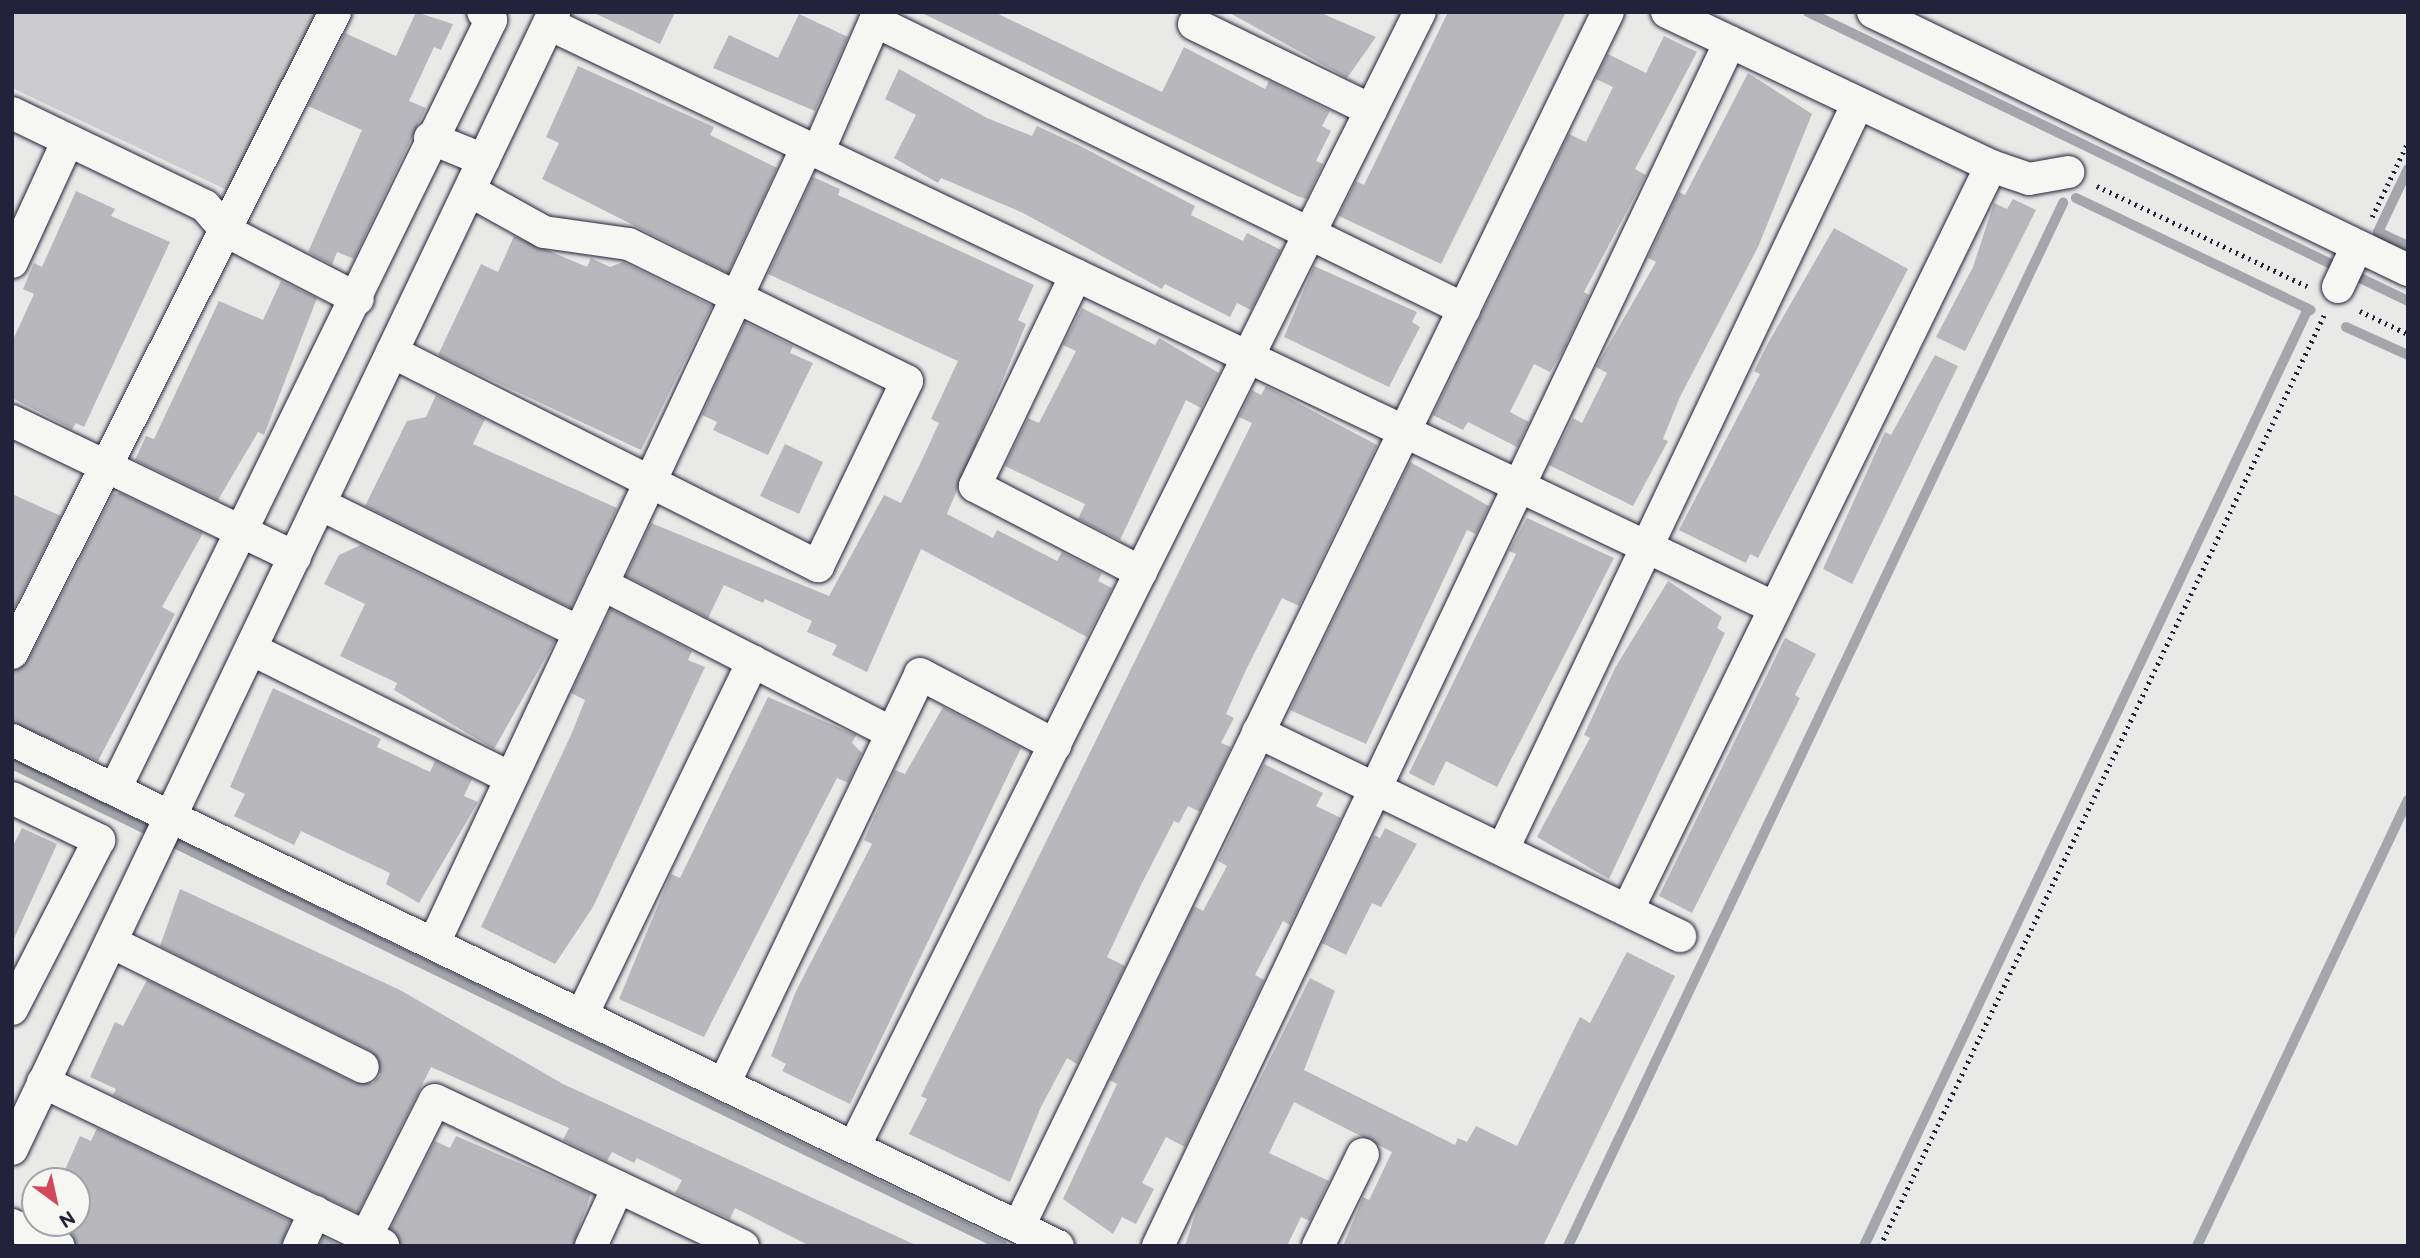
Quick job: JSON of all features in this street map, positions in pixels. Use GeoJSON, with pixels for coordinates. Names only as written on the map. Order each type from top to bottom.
{"type":"FeatureCollection","features":[{"type":"Feature","properties":{"kind":"street"},"geometry":{"type":"LineString","coordinates":[[12,653],[105,464],[228,232],[335,12]]}},
{"type":"Feature","properties":{"kind":"street"},"geometry":{"type":"LineString","coordinates":[[854,1147],[1420,12]]}},
{"type":"Feature","properties":{"kind":"street"},"geometry":{"type":"LineString","coordinates":[[1018,1226],[1608,12]]}},
{"type":"Feature","properties":{"kind":"street"},"geometry":{"type":"LineString","coordinates":[[1667,12],[1991,166],[2029,179],[2068,172]]}},
{"type":"Feature","properties":{"kind":"street"},"geometry":{"type":"LineString","coordinates":[[1873,12],[2355,252],[2408,270]]}},
{"type":"Feature","properties":{"kind":"street"},"geometry":{"type":"LineString","coordinates":[[115,789],[240,528],[358,299],[430,138],[491,19],[480,13]]}},
{"type":"Feature","properties":{"kind":"street"},"geometry":{"type":"LineString","coordinates":[[433,943],[737,295],[877,16],[1464,309]]}},
{"type":"Feature","properties":{"kind":"street"},"geometry":{"type":"LineString","coordinates":[[12,1149],[552,18],[812,149],[1775,608]]}},
{"type":"Feature","properties":{"kind":"street"},"geometry":{"type":"LineString","coordinates":[[1194,24],[1371,110]]}},
{"type":"Feature","properties":{"kind":"street"},"geometry":{"type":"LineString","coordinates":[[1158,1246],[1730,42]]}},
{"type":"Feature","properties":{"kind":"street"},"geometry":{"type":"LineString","coordinates":[[1503,849],[1858,103]]}},
{"type":"Feature","properties":{"kind":"street"},"geometry":{"type":"LineString","coordinates":[[12,113],[205,206],[228,232],[358,299]]}},
{"type":"Feature","properties":{"kind":"street"},"geometry":{"type":"LineString","coordinates":[[430,138],[484,160]]}},
{"type":"Feature","properties":{"kind":"street"},"geometry":{"type":"LineString","coordinates":[[12,262],[68,140]]}},
{"type":"Feature","properties":{"kind":"street"},"geometry":{"type":"LineString","coordinates":[[1628,909],[1991,166]]}},
{"type":"Feature","properties":{"kind":"street"},"geometry":{"type":"LineString","coordinates":[[392,352],[818,566],[906,381],[737,295],[628,244],[544,232],[470,191]]}},
{"type":"Feature","properties":{"kind":"street"},"geometry":{"type":"LineString","coordinates":[[2335,292],[2355,252]]}},
{"type":"Feature","properties":{"kind":"street"},"geometry":{"type":"LineString","coordinates":[[1076,275],[975,486],[1141,572]]}},
{"type":"Feature","properties":{"kind":"street"},"geometry":{"type":"LineString","coordinates":[[12,421],[240,528],[295,557]]}},
{"type":"Feature","properties":{"kind":"street"},"geometry":{"type":"LineString","coordinates":[[320,505],[579,632]]}},
{"type":"Feature","properties":{"kind":"street"},"geometry":{"type":"LineString","coordinates":[[602,584],[892,733]]}},
{"type":"Feature","properties":{"kind":"street"},"geometry":{"type":"LineString","coordinates":[[251,649],[510,778]]}},
{"type":"Feature","properties":{"kind":"street"},"geometry":{"type":"LineString","coordinates":[[582,1015],[754,661]]}},
{"type":"Feature","properties":{"kind":"street"},"geometry":{"type":"LineString","coordinates":[[724,1084],[919,674],[1055,745]]}},
{"type":"Feature","properties":{"kind":"street"},"geometry":{"type":"LineString","coordinates":[[1258,732],[1680,936]]}},
{"type":"Feature","properties":{"kind":"street"},"geometry":{"type":"LineString","coordinates":[[12,740],[1058,1246]]}},
{"type":"Feature","properties":{"kind":"street"},"geometry":{"type":"LineString","coordinates":[[12,798],[99,840],[12,1009]]}},
{"type":"Feature","properties":{"kind":"street"},"geometry":{"type":"LineString","coordinates":[[111,942],[363,1068]]}},
{"type":"Feature","properties":{"kind":"street"},"geometry":{"type":"LineString","coordinates":[[43,1082],[375,1242],[435,1100],[743,1246]]}},
{"type":"Feature","properties":{"kind":"street"},"geometry":{"type":"LineString","coordinates":[[1318,1246],[1363,1154]]}},
{"type":"Feature","properties":{"kind":"street"},"geometry":{"type":"LineString","coordinates":[[591,1246],[618,1187]]}},
{"type":"Feature","properties":{"kind":"street"},"geometry":{"type":"LineString","coordinates":[[299,1246],[315,1212]]}},
{"type":"Feature","properties":{"kind":"street"},"geometry":{"type":"LineString","coordinates":[[12,1225],[58,1246]]}},
{"type":"Feature","properties":{"kind":"path"},"geometry":{"type":"LineString","coordinates":[[2355,252],[2408,142]]}},
{"type":"Feature","properties":{"kind":"path"},"geometry":{"type":"LineString","coordinates":[[2068,172],[2335,292],[2408,334]]}},
{"type":"Feature","properties":{"kind":"path"},"geometry":{"type":"LineString","coordinates":[[1880,1246],[2335,292]]}},
{"type":"Feature","properties":{"kind":"shaded area"},"geometry":{"type":"Polygon","coordinates":[[[12,12],[322,12],[239,186],[227,190],[12,88],[12,12]]]}},
{"type":"Feature","properties":{"kind":"building"},"geometry":{"type":"Polygon","coordinates":[[[416,12],[453,24],[441,50],[434,47],[409,101],[426,108],[354,259],[337,252],[332,265],[308,252],[362,130],[308,106],[345,33],[396,56],[416,12]]]}},
{"type":"Feature","properties":{"kind":"building"},"geometry":{"type":"Polygon","coordinates":[[[592,12],[675,12],[660,44],[592,12]]]}},
{"type":"Feature","properties":{"kind":"building"},"geometry":{"type":"Polygon","coordinates":[[[920,12],[994,12],[1162,92],[1184,47],[1265,89],[1269,81],[1330,111],[1322,126],[1331,131],[1316,161],[1323,164],[1306,199],[1297,196],[920,12]]]}},
{"type":"Feature","properties":{"kind":"building"},"geometry":{"type":"Polygon","coordinates":[[[1228,12],[1319,12],[1376,37],[1347,78],[1228,12]]]}},
{"type":"Feature","properties":{"kind":"building"},"geometry":{"type":"Polygon","coordinates":[[[1448,12],[1566,12],[1441,264],[1339,216],[1356,181],[1364,185],[1448,12]]]}},
{"type":"Feature","properties":{"kind":"building"},"geometry":{"type":"Polygon","coordinates":[[[799,14],[848,37],[815,111],[713,68],[729,35],[778,58],[799,14]]]}},
{"type":"Feature","properties":{"kind":"building"},"geometry":{"type":"Polygon","coordinates":[[[1664,36],[1697,52],[1635,169],[1646,175],[1584,292],[1589,295],[1563,351],[1550,372],[1534,364],[1510,412],[1529,422],[1517,447],[1468,422],[1463,430],[1433,415],[1569,134],[1586,142],[1613,87],[1596,79],[1608,54],[1646,73],[1664,36]]]}},
{"type":"Feature","properties":{"kind":"building"},"geometry":{"type":"Polygon","coordinates":[[[578,66],[714,127],[710,135],[777,168],[728,273],[542,179],[559,143],[546,137],[578,66]]]}},
{"type":"Feature","properties":{"kind":"building"},"geometry":{"type":"Polygon","coordinates":[[[899,69],[987,118],[1032,136],[1037,126],[1080,146],[1195,206],[1191,215],[1243,241],[1247,233],[1281,250],[1251,310],[1237,303],[1230,317],[1165,284],[1162,289],[1023,213],[941,178],[938,183],[894,158],[916,115],[885,99],[899,69]]]}},
{"type":"Feature","properties":{"kind":"building"},"geometry":{"type":"Polygon","coordinates":[[[1748,73],[1812,114],[1758,247],[1680,397],[1663,439],[1668,441],[1633,506],[1549,465],[1573,418],[1582,423],[1607,373],[1596,367],[1656,262],[1648,258],[1679,192],[1685,195],[1748,73]]]}},
{"type":"Feature","properties":{"kind":"building"},"geometry":{"type":"Polygon","coordinates":[[[813,177],[840,189],[838,195],[1034,285],[1018,320],[1026,324],[947,514],[993,538],[997,530],[1057,561],[1062,552],[1102,573],[1098,581],[1112,588],[1087,637],[921,549],[867,672],[832,655],[837,645],[807,632],[812,621],[765,599],[763,603],[724,585],[708,618],[626,576],[651,523],[829,596],[884,495],[901,503],[922,460],[939,423],[931,419],[958,361],[768,274],[813,177]]]}},
{"type":"Feature","properties":{"kind":"building"},"geometry":{"type":"Polygon","coordinates":[[[76,191],[115,209],[111,216],[170,242],[84,427],[76,423],[72,429],[12,398],[12,342],[34,294],[23,289],[34,263],[42,267],[76,191]]]}},
{"type":"Feature","properties":{"kind":"building"},"geometry":{"type":"Polygon","coordinates":[[[2013,199],[2036,210],[1965,351],[1936,337],[1973,267],[1994,203],[2007,209],[2013,199]]]}},
{"type":"Feature","properties":{"kind":"building"},"geometry":{"type":"Polygon","coordinates":[[[1834,228],[1908,269],[1758,558],[1750,554],[1746,563],[1679,530],[1760,374],[1754,371],[1767,345],[1834,228]]]}},
{"type":"Feature","properties":{"kind":"building"},"geometry":{"type":"Polygon","coordinates":[[[514,236],[587,267],[591,258],[610,267],[623,262],[712,306],[641,450],[438,355],[481,264],[498,272],[514,236]]]}},
{"type":"Feature","properties":{"kind":"building"},"geometry":{"type":"Polygon","coordinates":[[[1314,266],[1417,312],[1412,322],[1420,327],[1389,387],[1284,337],[1314,266]]]}},
{"type":"Feature","properties":{"kind":"building"},"geometry":{"type":"Polygon","coordinates":[[[281,281],[317,298],[264,435],[258,432],[218,500],[135,460],[146,436],[154,439],[219,301],[263,320],[281,281]]]}},
{"type":"Feature","properties":{"kind":"building"},"geometry":{"type":"Polygon","coordinates":[[[1082,308],[1155,345],[1159,338],[1219,373],[1201,408],[1186,400],[1120,540],[1078,519],[1085,504],[1005,466],[1028,418],[1039,423],[1076,351],[1063,345],[1082,308]]]}},
{"type":"Feature","properties":{"kind":"building"},"geometry":{"type":"Polygon","coordinates":[[[745,322],[793,346],[790,353],[813,363],[768,455],[713,430],[717,422],[702,415],[745,322]]]}},
{"type":"Feature","properties":{"kind":"building"},"geometry":{"type":"Polygon","coordinates":[[[1935,355],[1958,366],[1852,584],[1823,569],[1885,432],[1891,435],[1935,355]]]}},
{"type":"Feature","properties":{"kind":"building"},"geometry":{"type":"Polygon","coordinates":[[[1266,386],[1377,445],[1299,606],[1282,598],[1246,670],[1226,714],[1234,718],[1221,743],[1231,747],[1200,812],[1188,806],[1179,823],[1174,821],[1141,885],[1107,957],[1125,966],[1077,1064],[1067,1058],[1041,1107],[1010,1182],[909,1134],[927,1099],[921,1096],[1252,423],[1239,417],[1252,390],[1261,395],[1266,386]]]}},
{"type":"Feature","properties":{"kind":"building"},"geometry":{"type":"Polygon","coordinates":[[[436,395],[485,419],[473,444],[617,508],[571,608],[365,506],[407,421],[426,417],[436,395]]]}},
{"type":"Feature","properties":{"kind":"building"},"geometry":{"type":"Polygon","coordinates":[[[785,444],[823,462],[799,514],[760,496],[785,444]]]}},
{"type":"Feature","properties":{"kind":"building"},"geometry":{"type":"Polygon","coordinates":[[[1410,462],[1489,506],[1476,534],[1467,530],[1366,744],[1290,710],[1410,462]]]}},
{"type":"Feature","properties":{"kind":"building"},"geometry":{"type":"Polygon","coordinates":[[[120,493],[203,533],[162,607],[175,614],[98,761],[12,722],[12,671],[28,661],[113,494],[120,493]]]}},
{"type":"Feature","properties":{"kind":"building"},"geometry":{"type":"Polygon","coordinates":[[[12,494],[61,516],[12,612],[12,494]]]}},
{"type":"Feature","properties":{"kind":"building"},"geometry":{"type":"Polygon","coordinates":[[[1527,518],[1614,558],[1497,787],[1446,761],[1434,786],[1409,773],[1516,554],[1509,551],[1527,518]]]}},
{"type":"Feature","properties":{"kind":"building"},"geometry":{"type":"Polygon","coordinates":[[[361,545],[555,641],[494,749],[394,690],[397,683],[340,656],[365,604],[324,584],[339,555],[361,545]]]}},
{"type":"Feature","properties":{"kind":"building"},"geometry":{"type":"Polygon","coordinates":[[[1668,581],[1722,617],[1717,628],[1725,633],[1609,879],[1537,837],[1590,738],[1584,735],[1615,668],[1668,581]]]}},
{"type":"Feature","properties":{"kind":"building"},"geometry":{"type":"Polygon","coordinates":[[[611,609],[692,651],[688,660],[705,667],[593,907],[555,964],[481,927],[571,735],[585,700],[571,693],[611,609]]]}},
{"type":"Feature","properties":{"kind":"building"},"geometry":{"type":"Polygon","coordinates":[[[1785,638],[1816,654],[1795,695],[1800,698],[1692,913],[1659,896],[1785,638]]]}},
{"type":"Feature","properties":{"kind":"building"},"geometry":{"type":"Polygon","coordinates":[[[273,688],[381,739],[377,747],[430,772],[435,761],[472,779],[464,796],[478,802],[419,903],[386,884],[390,873],[301,831],[294,845],[234,816],[245,794],[230,787],[273,688]]]}},
{"type":"Feature","properties":{"kind":"building"},"geometry":{"type":"Polygon","coordinates":[[[768,697],[856,735],[852,743],[862,753],[848,783],[837,778],[704,1037],[619,999],[671,874],[680,878],[768,697]]]}},
{"type":"Feature","properties":{"kind":"building"},"geometry":{"type":"Polygon","coordinates":[[[943,707],[1021,748],[850,1104],[782,1071],[786,1064],[771,1056],[796,991],[872,844],[864,840],[895,770],[905,774],[943,707]]]}},
{"type":"Feature","properties":{"kind":"building"},"geometry":{"type":"Polygon","coordinates":[[[1264,764],[1323,793],[1316,806],[1341,818],[1290,925],[1283,921],[1255,975],[1264,980],[1185,1147],[1166,1137],[1142,1183],[1154,1189],[1136,1224],[1122,1217],[1113,1234],[1063,1199],[1117,1084],[1110,1080],[1194,906],[1203,911],[1227,866],[1218,861],[1264,764]]]}},
{"type":"Feature","properties":{"kind":"building"},"geometry":{"type":"Polygon","coordinates":[[[22,828],[57,844],[12,943],[12,848],[22,828]]]}},
{"type":"Feature","properties":{"kind":"building"},"geometry":{"type":"Polygon","coordinates":[[[1385,828],[1417,844],[1381,907],[1372,903],[1346,955],[1322,943],[1374,835],[1380,838],[1385,828]]]}},
{"type":"Feature","properties":{"kind":"building"},"geometry":{"type":"Polygon","coordinates":[[[180,889],[400,990],[563,1084],[918,1246],[810,1246],[735,1208],[730,1219],[675,1193],[682,1180],[637,1158],[634,1163],[612,1152],[607,1161],[563,1140],[569,1128],[431,1067],[358,1213],[113,1095],[116,1089],[90,1077],[115,1022],[123,1026],[147,980],[355,1083],[373,1083],[380,1075],[371,1051],[160,946],[180,889]]]}},
{"type":"Feature","properties":{"kind":"building"},"geometry":{"type":"Polygon","coordinates":[[[1627,952],[1675,976],[1543,1246],[1343,1246],[1363,1197],[1369,1200],[1392,1152],[1294,1102],[1269,1153],[1329,1181],[1310,1221],[1301,1217],[1287,1246],[1185,1246],[1199,1202],[1310,978],[1335,991],[1304,1070],[1455,1145],[1458,1138],[1467,1142],[1476,1126],[1517,1146],[1580,1017],[1590,1023],[1627,952]]]}},
{"type":"Feature","properties":{"kind":"building"},"geometry":{"type":"Polygon","coordinates":[[[97,1128],[290,1221],[281,1246],[76,1246],[74,1237],[91,1237],[91,1167],[66,1167],[80,1136],[91,1141],[97,1128]]]}},
{"type":"Feature","properties":{"kind":"building"},"geometry":{"type":"Polygon","coordinates":[[[456,1136],[591,1194],[573,1246],[401,1246],[391,1228],[435,1141],[450,1148],[456,1136]]]}},
{"type":"Feature","properties":{"kind":"building"},"geometry":{"type":"Polygon","coordinates":[[[324,1237],[342,1246],[319,1246],[324,1237]]]}},
{"type":"Feature","properties":{"kind":"waterway"},"geometry":{"type":"LineString","coordinates":[[1808,12],[2408,301]]}},
{"type":"Feature","properties":{"kind":"waterway"},"geometry":{"type":"LineString","coordinates":[[2408,169],[2378,232],[2408,246]]}},
{"type":"Feature","properties":{"kind":"waterway"},"geometry":{"type":"LineString","coordinates":[[2076,198],[2311,310]]}},
{"type":"Feature","properties":{"kind":"waterway"},"geometry":{"type":"LineString","coordinates":[[1568,1246],[2063,203]]}},
{"type":"Feature","properties":{"kind":"waterway"},"geometry":{"type":"LineString","coordinates":[[1864,1246],[2308,309]]}},
{"type":"Feature","properties":{"kind":"waterway"},"geometry":{"type":"LineString","coordinates":[[2346,327],[2408,355]]}},
{"type":"Feature","properties":{"kind":"waterway"},"geometry":{"type":"LineString","coordinates":[[12,764],[1003,1246]]}},
{"type":"Feature","properties":{"kind":"waterway"},"geometry":{"type":"LineString","coordinates":[[2197,1246],[2408,800]]}}]}
